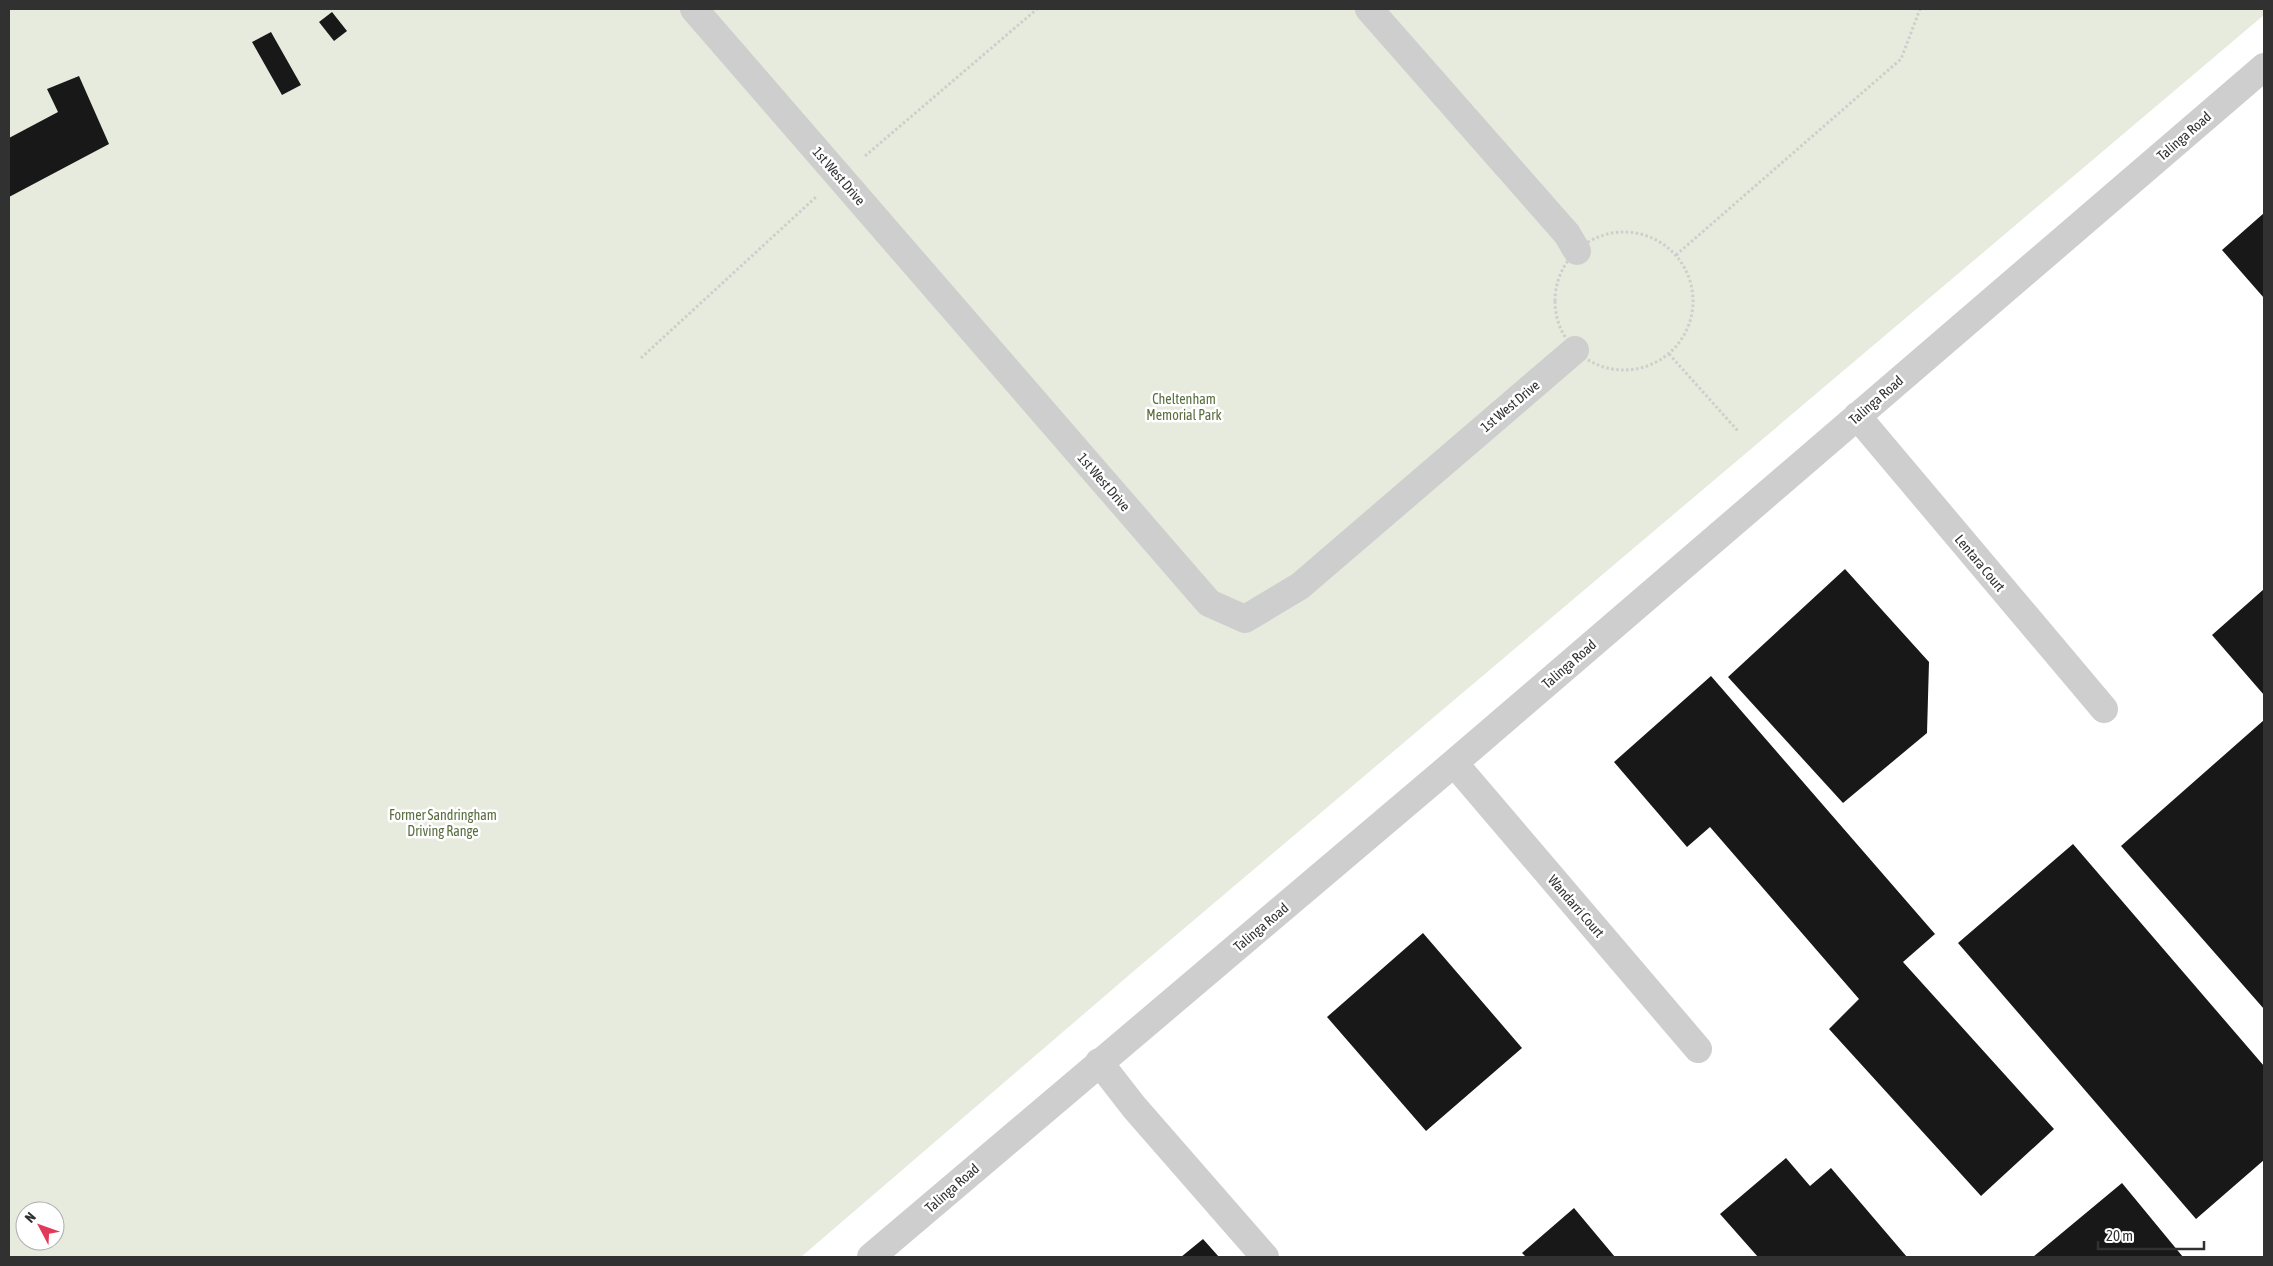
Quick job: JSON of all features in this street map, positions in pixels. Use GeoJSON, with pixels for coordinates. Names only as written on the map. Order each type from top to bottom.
{"type":"FeatureCollection","features":[{"type":"Feature","properties":{"kind":"street","name":"1st West Drive"},"geometry":{"type":"LineString","coordinates":[[694,9],[1209,603],[1246,620],[1300,586],[1575,350]]}},
{"type":"Feature","properties":{"kind":"street"},"geometry":{"type":"LineString","coordinates":[[1369,9],[1567,234],[1577,251]]}},
{"type":"Feature","properties":{"kind":"street","name":"Talinga Road"},"geometry":{"type":"LineString","coordinates":[[872,1257],[1099,1062],[1454,763],[2264,66]]}},
{"type":"Feature","properties":{"kind":"street","name":"Lentara Court"},"geometry":{"type":"LineString","coordinates":[[1857,416],[2104,710]]}},
{"type":"Feature","properties":{"kind":"street","name":"Wandarri Court"},"geometry":{"type":"LineString","coordinates":[[1454,763],[1698,1049]]}},
{"type":"Feature","properties":{"kind":"street"},"geometry":{"type":"LineString","coordinates":[[1099,1062],[1134,1107],[1265,1257]]}},
{"type":"Feature","properties":{"kind":"path"},"geometry":{"type":"LineString","coordinates":[[641,358],[839,178],[1037,9]]}},
{"type":"Feature","properties":{"kind":"path"},"geometry":{"type":"LineString","coordinates":[[1575,350],[1592,362],[1611,369],[1632,370],[1651,365],[1669,354],[1683,337],[1691,317],[1693,295],[1688,274],[1676,255],[1902,59],[1920,9]]}},
{"type":"Feature","properties":{"kind":"path"},"geometry":{"type":"LineString","coordinates":[[1669,354],[1738,431]]}},
{"type":"Feature","properties":{"kind":"green space"},"geometry":{"type":"Polygon","coordinates":[[[9,9],[2264,9],[2264,15],[1135,970],[801,1257],[9,1257],[9,9]]]}},
{"type":"Feature","properties":{"kind":"building"},"geometry":{"type":"Polygon","coordinates":[[[332,12],[347,31],[334,41],[319,22],[332,12]]]}},
{"type":"Feature","properties":{"kind":"building"},"geometry":{"type":"Polygon","coordinates":[[[271,32],[301,85],[282,95],[252,42],[271,32]]]}},
{"type":"Feature","properties":{"kind":"building"},"geometry":{"type":"Polygon","coordinates":[[[79,76],[109,144],[9,197],[9,138],[58,112],[47,89],[79,76]]]}},
{"type":"Feature","properties":{"kind":"building"},"geometry":{"type":"Polygon","coordinates":[[[2264,213],[2264,298],[2222,250],[2264,213]]]}},
{"type":"Feature","properties":{"kind":"building"},"geometry":{"type":"Polygon","coordinates":[[[1845,569],[1929,662],[1927,733],[1843,803],[1728,677],[1845,569]]]}},
{"type":"Feature","properties":{"kind":"building"},"geometry":{"type":"Polygon","coordinates":[[[2264,589],[2264,695],[2212,635],[2264,589]]]}},
{"type":"Feature","properties":{"kind":"building"},"geometry":{"type":"Polygon","coordinates":[[[1711,676],[1935,934],[1903,962],[2054,1129],[1981,1196],[1829,1029],[1859,999],[1710,827],[1687,847],[1614,762],[1711,676]]]}},
{"type":"Feature","properties":{"kind":"building"},"geometry":{"type":"Polygon","coordinates":[[[2264,720],[2264,1009],[2121,846],[2264,720]]]}},
{"type":"Feature","properties":{"kind":"building"},"geometry":{"type":"Polygon","coordinates":[[[2073,844],[2264,1066],[2264,1160],[2196,1219],[1958,943],[2073,844]]]}},
{"type":"Feature","properties":{"kind":"building"},"geometry":{"type":"Polygon","coordinates":[[[1423,933],[1522,1048],[1426,1131],[1327,1017],[1423,933]]]}},
{"type":"Feature","properties":{"kind":"building"},"geometry":{"type":"Polygon","coordinates":[[[1786,1158],[1810,1186],[1831,1168],[1907,1257],[1758,1257],[1720,1214],[1786,1158]]]}},
{"type":"Feature","properties":{"kind":"building"},"geometry":{"type":"Polygon","coordinates":[[[2122,1183],[2183,1257],[2033,1257],[2122,1183]]]}},
{"type":"Feature","properties":{"kind":"building"},"geometry":{"type":"Polygon","coordinates":[[[1574,1208],[1615,1257],[1526,1257],[1522,1253],[1574,1208]]]}},
{"type":"Feature","properties":{"kind":"building"},"geometry":{"type":"Polygon","coordinates":[[[1203,1239],[1219,1257],[1181,1257],[1203,1239]]]}},
{"type":"Feature","properties":{"kind":"park label","name":"Cheltenham Memorial Park"},"geometry":{"type":"Point","coordinates":[1184,408]}},
{"type":"Feature","properties":{"kind":"park label","name":"Former Sandringham Driving Range"},"geometry":{"type":"Point","coordinates":[443,824]}}]}
